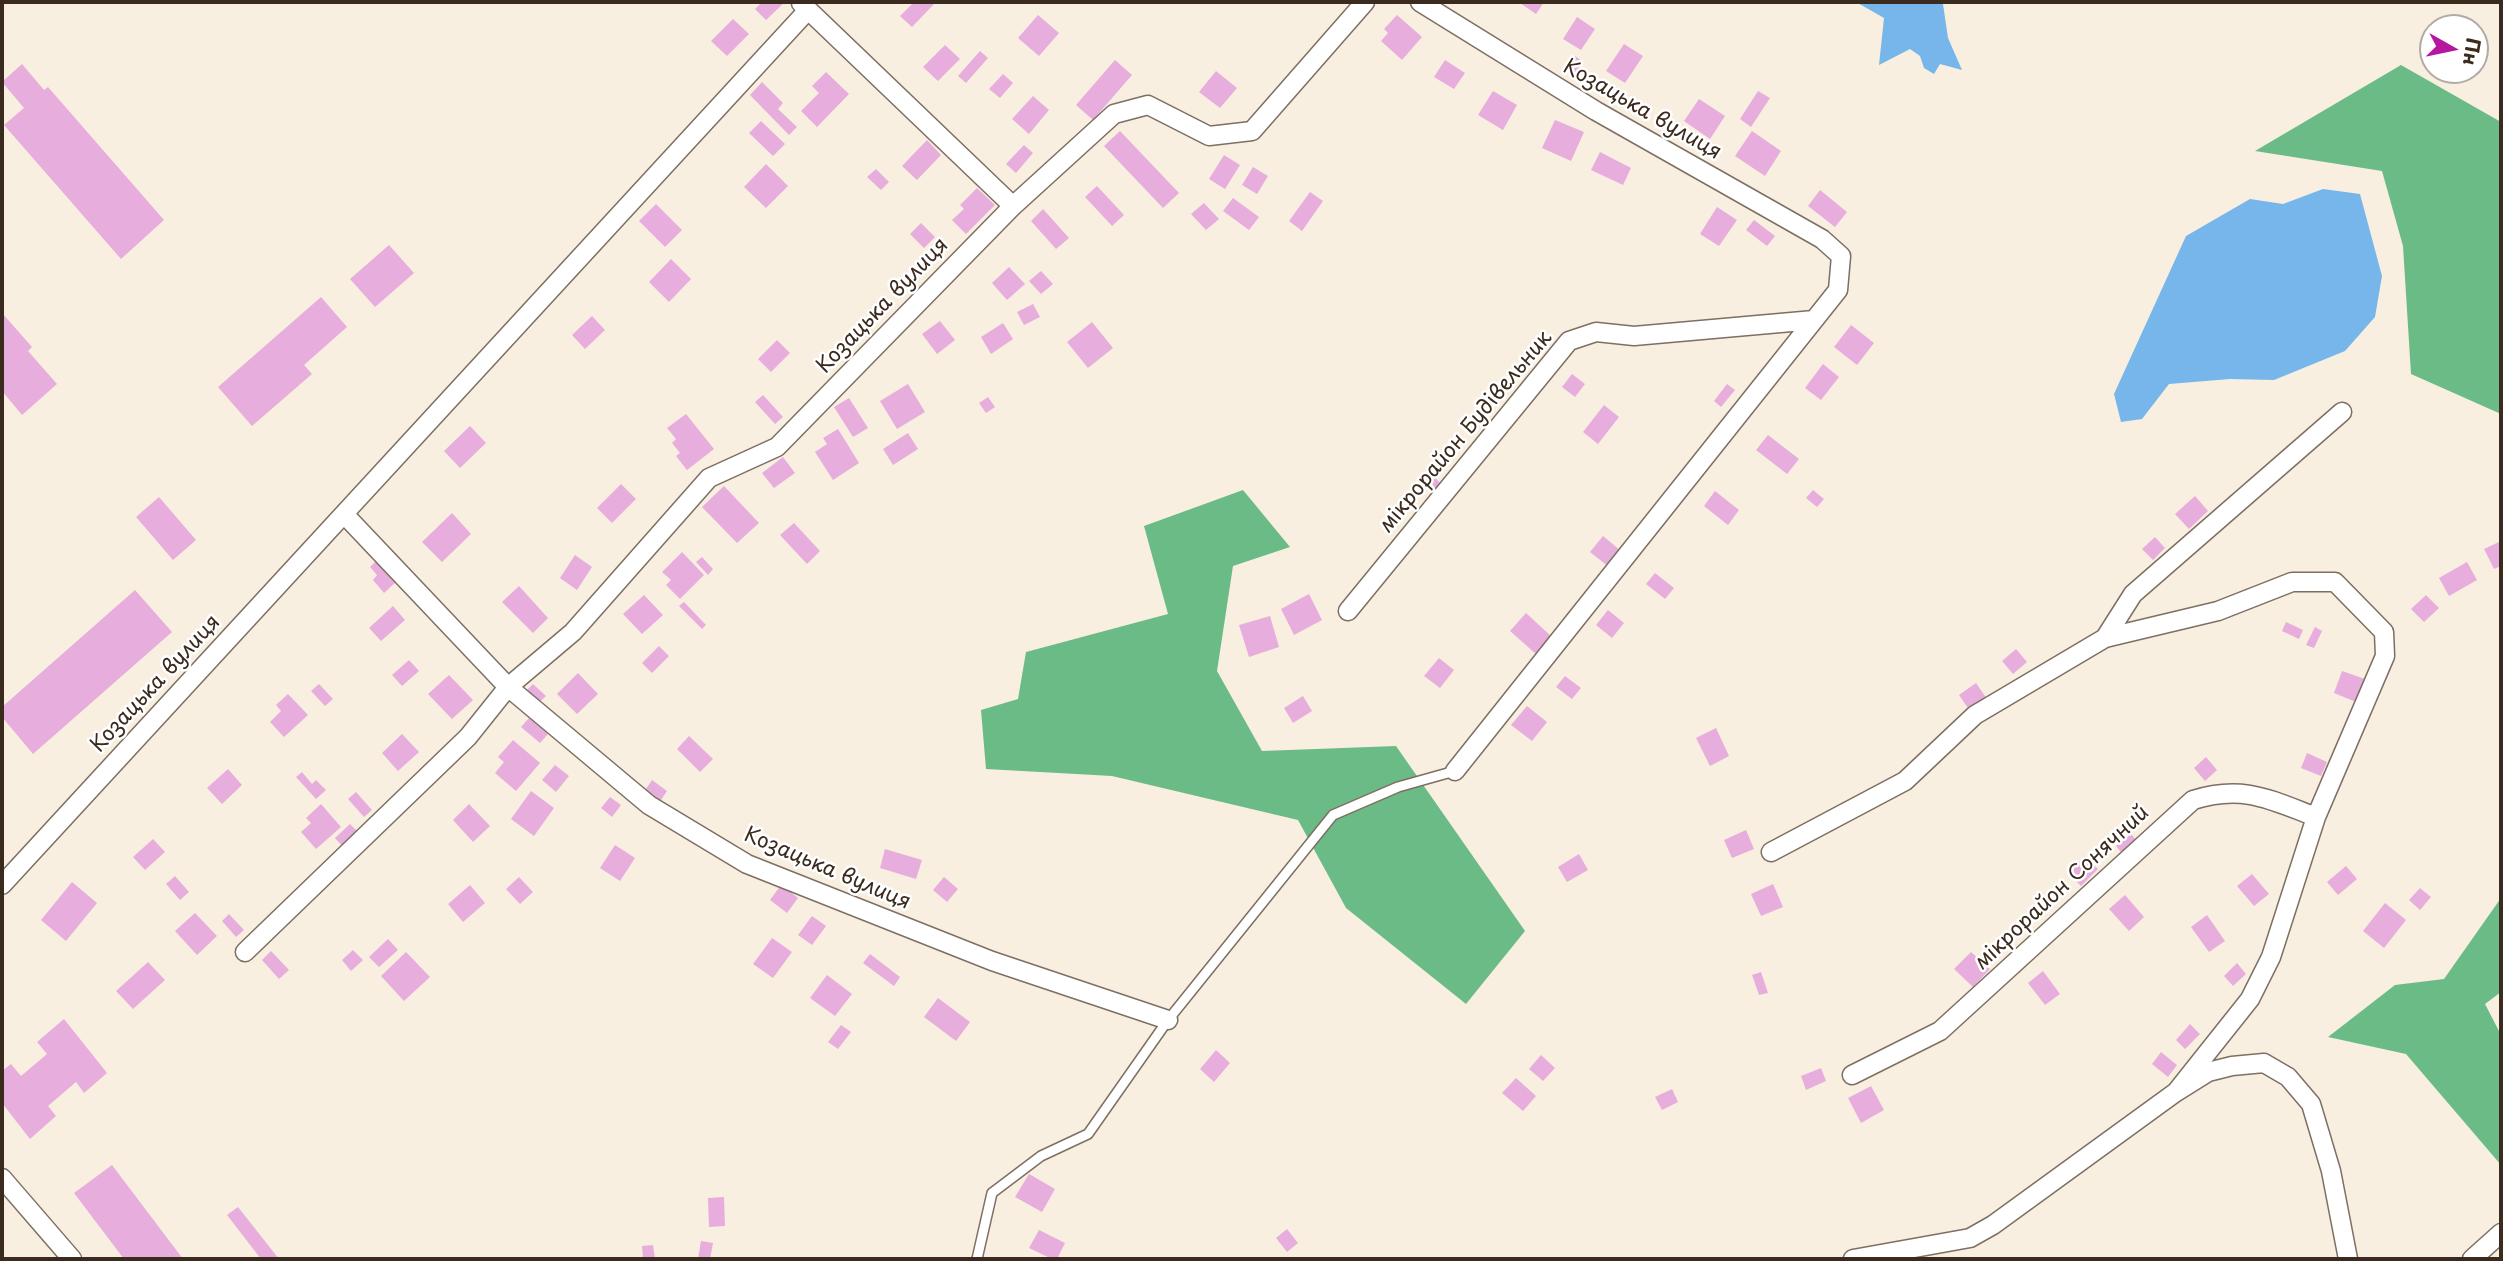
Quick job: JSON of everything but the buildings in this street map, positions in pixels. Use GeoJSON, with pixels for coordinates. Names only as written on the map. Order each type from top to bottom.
{"type":"FeatureCollection","features":[{"type":"Feature","properties":{"kind":"street","name":"Козацька вулиця"},"geometry":{"type":"LineString","coordinates":[[245,951],[468,737],[509,687],[573,632],[709,478],[777,447],[1013,206],[1114,114],[1148,105],[1209,136],[1252,131],[1366,2]]}},
{"type":"Feature","properties":{"kind":"street","name":"Козацька вулиця"},"geometry":{"type":"LineString","coordinates":[[1420,2],[1596,111],[1822,239],[1841,256],[1838,290],[1814,320]]}},
{"type":"Feature","properties":{"kind":"street","name":"Козацька вулиця"},"geometry":{"type":"LineString","coordinates":[[2,885],[344,514],[804,6],[1013,206]]}},
{"type":"Feature","properties":{"kind":"street","name":"мікрорайон Будівельник"},"geometry":{"type":"LineString","coordinates":[[1348,611],[1569,341],[1596,332],[1634,336],[1814,320]]}},
{"type":"Feature","properties":{"kind":"street"},"geometry":{"type":"LineString","coordinates":[[1455,771],[1814,320]]}},
{"type":"Feature","properties":{"kind":"street"},"geometry":{"type":"LineString","coordinates":[[2105,638],[2133,594],[2342,412]]}},
{"type":"Feature","properties":{"kind":"street","name":"Козацька вулиця"},"geometry":{"type":"LineString","coordinates":[[344,514],[509,687],[649,805],[747,864],[992,961],[1168,1020]]}},
{"type":"Feature","properties":{"kind":"street"},"geometry":{"type":"LineString","coordinates":[[1771,852],[1905,781],[1975,715],[2105,638],[2218,611],[2292,582],[2335,582],[2384,632],[2385,656],[2316,817],[2271,957],[2250,999],[2176,1092]]}},
{"type":"Feature","properties":{"kind":"street","name":"мікрорайон Сонячний"},"geometry":{"type":"LineString","coordinates":[[1852,1075],[1940,1031],[2193,800],[2215,793],[2256,794],[2316,817]]}},
{"type":"Feature","properties":{"kind":"street"},"geometry":{"type":"LineString","coordinates":[[1853,1259],[1970,1238],[1993,1225],[2176,1092],[2208,1072],[2232,1066],[2264,1063],[2288,1077],[2311,1104],[2331,1171],[2348,1259]]}},
{"type":"Feature","properties":{"kind":"street"},"geometry":{"type":"LineString","coordinates":[[2,1178],[72,1259]]}},
{"type":"Feature","properties":{"kind":"street"},"geometry":{"type":"LineString","coordinates":[[2472,1259],[2501,1233]]}},
{"type":"Feature","properties":{"kind":"lane"},"geometry":{"type":"LineString","coordinates":[[977,1259],[992,1193],[1041,1156],[1088,1134],[1168,1020],[1333,815],[1398,787],[1455,771]]}},
{"type":"Feature","properties":{"kind":"green space"},"geometry":{"type":"Polygon","coordinates":[[[2401,65],[2419,75],[2419,84],[2434,84],[2501,122],[2501,414],[2411,374],[2403,246],[2382,171],[2255,151],[2401,65]]]}},
{"type":"Feature","properties":{"kind":"green space"},"geometry":{"type":"Polygon","coordinates":[[[1243,490],[1290,547],[1233,566],[1217,671],[1262,751],[1396,746],[1525,931],[1466,1004],[1346,908],[1298,820],[1112,776],[986,769],[981,710],[1018,699],[1026,652],[1168,614],[1144,526],[1243,490]]]}},
{"type":"Feature","properties":{"kind":"green space"},"geometry":{"type":"Polygon","coordinates":[[[2501,898],[2501,992],[2485,1004],[2501,1035],[2501,1165],[2406,1054],[2328,1037],[2395,985],[2444,979],[2501,898]]]}},
{"type":"Feature","properties":{"kind":"water"},"geometry":{"type":"Polygon","coordinates":[[[1856,2],[1943,4],[1948,38],[1962,70],[1940,64],[1934,74],[1924,68],[1920,56],[1910,49],[1879,65],[1884,18],[1856,2]]]}},
{"type":"Feature","properties":{"kind":"water"},"geometry":{"type":"Polygon","coordinates":[[[2323,189],[2360,194],[2382,276],[2375,317],[2345,351],[2274,380],[2230,379],[2169,384],[2142,419],[2121,422],[2114,394],[2186,236],[2250,199],[2283,204],[2323,189]]]}}]}
